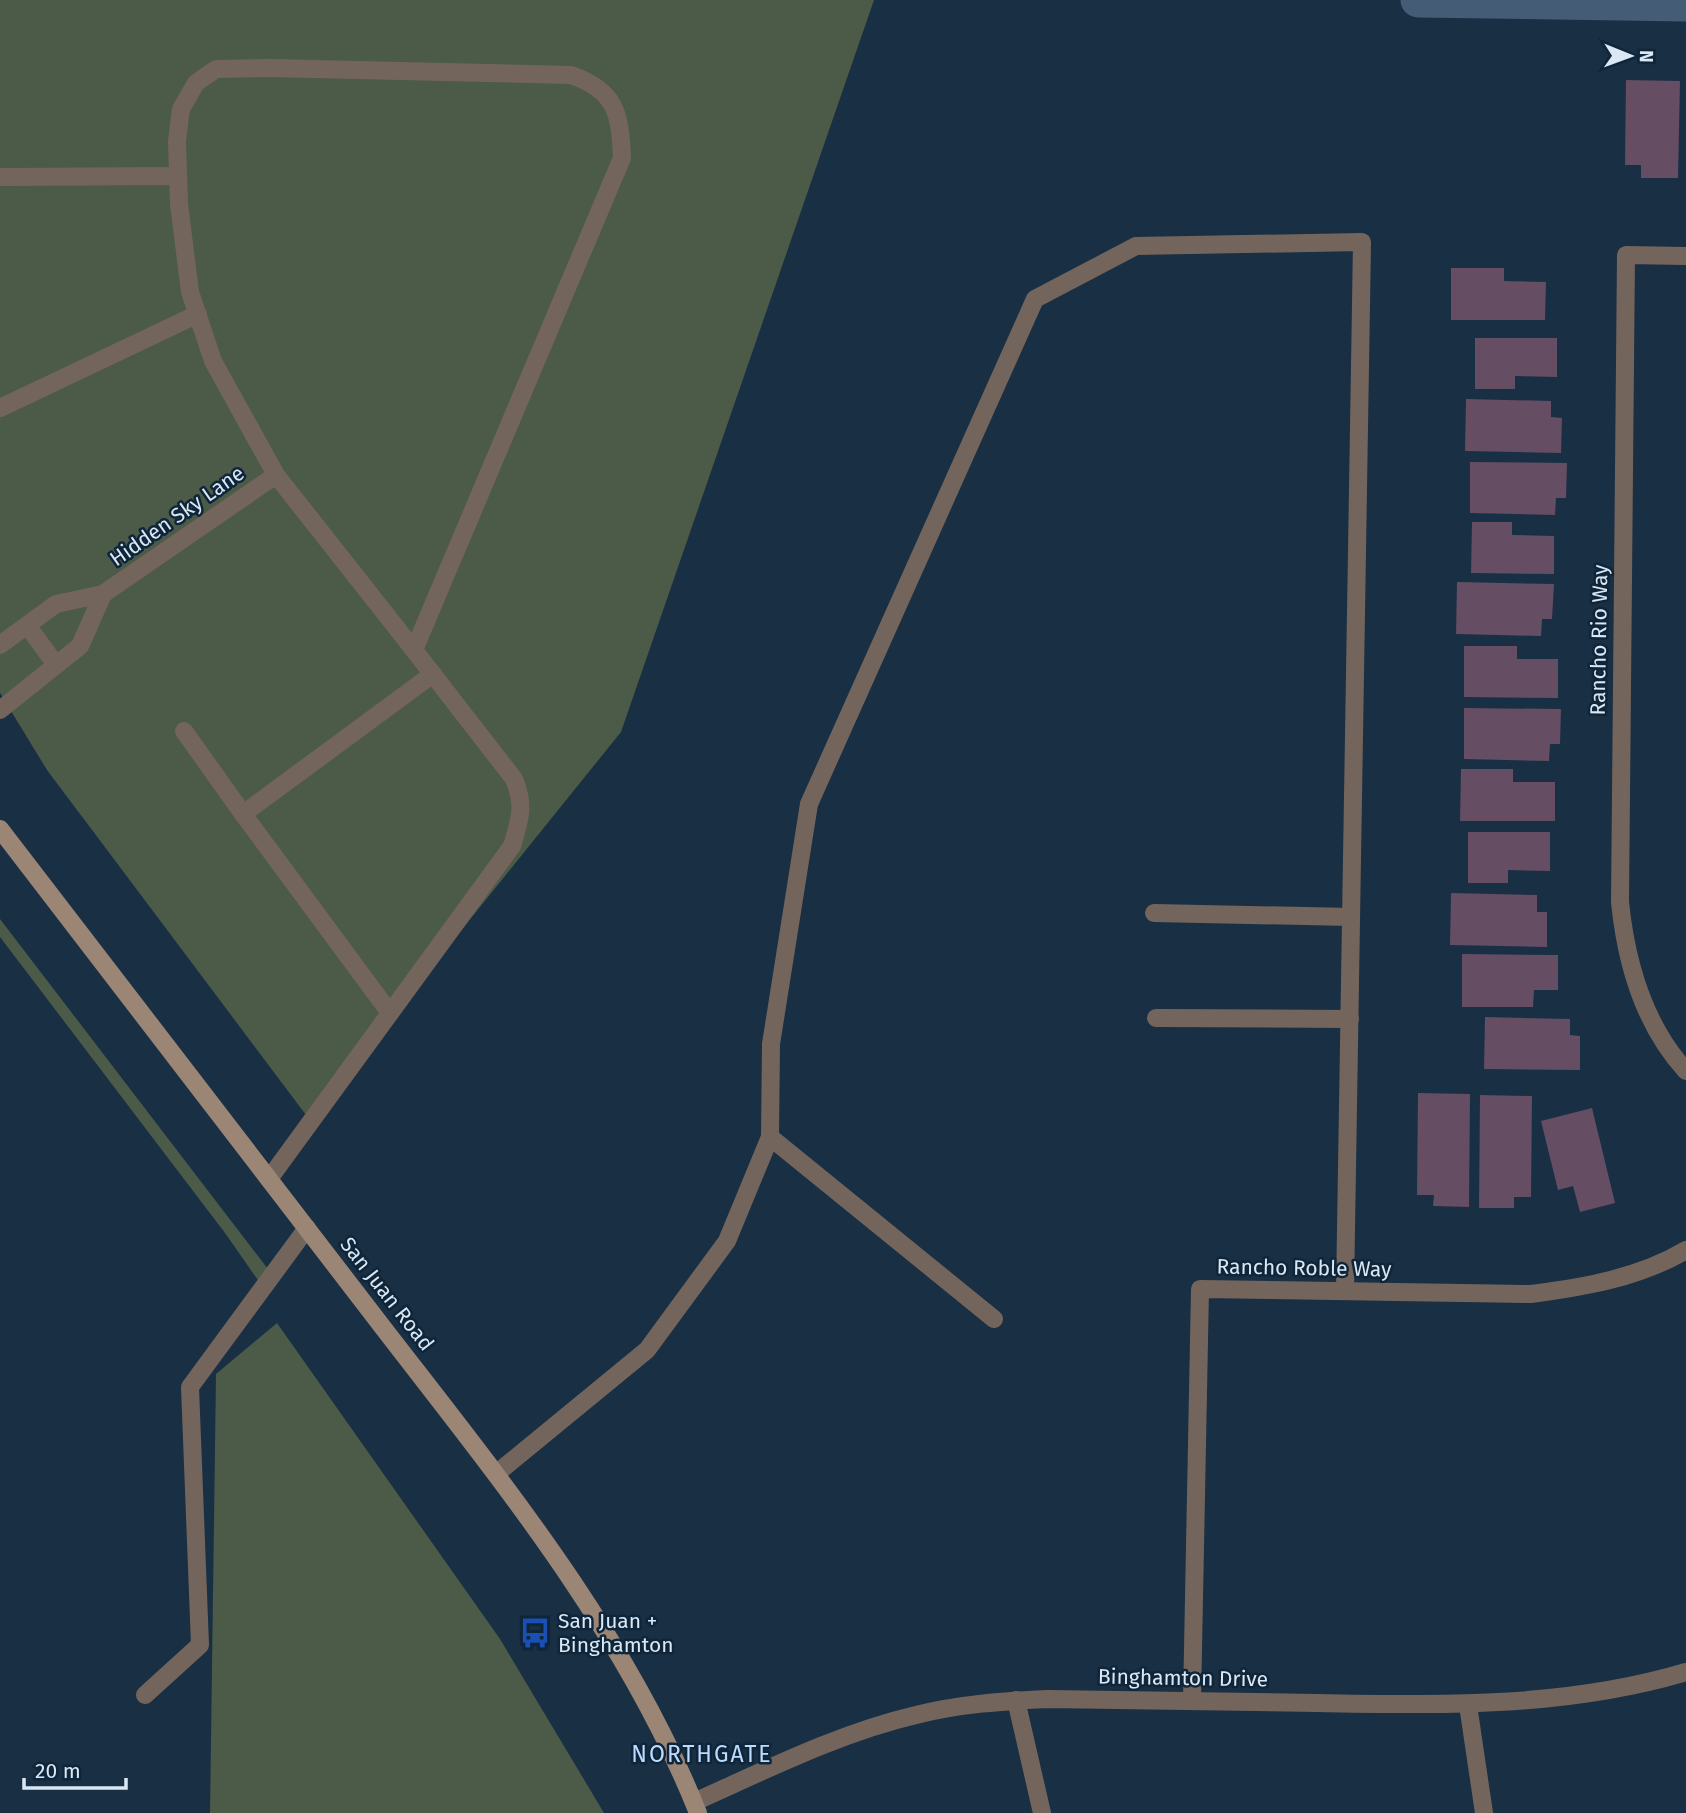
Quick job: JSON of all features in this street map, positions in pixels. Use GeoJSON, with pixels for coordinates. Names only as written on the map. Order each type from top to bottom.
{"type":"FeatureCollection","features":[{"type":"Feature","properties":{"kind":"main road","name":"San Juan Road"},"geometry":{"type":"LineString","coordinates":[[0,829],[496,1474],[601,1625],[653,1716],[696,1808]]}},
{"type":"Feature","properties":{"kind":"street"},"geometry":{"type":"LineString","coordinates":[[269,1179],[512,846],[521,816],[520,795],[513,779],[433,674],[414,650],[276,475],[213,361],[191,292],[178,204],[177,141],[181,109],[196,83],[216,69],[571,75],[590,82],[606,95],[620,121],[622,158],[414,650]]}},
{"type":"Feature","properties":{"kind":"street"},"geometry":{"type":"LineString","coordinates":[[0,177],[178,176]]}},
{"type":"Feature","properties":{"kind":"street"},"geometry":{"type":"LineString","coordinates":[[496,1474],[647,1350],[727,1241],[770,1137],[771,1044],[809,804],[1035,299],[1136,246],[1362,242],[1345,1291]]}},
{"type":"Feature","properties":{"kind":"street","name":"Rancho Rio Way"},"geometry":{"type":"LineString","coordinates":[[1686,256],[1626,254],[1620,902],[1622,927],[1633,974],[1651,1020],[1686,1071]]}},
{"type":"Feature","properties":{"kind":"street"},"geometry":{"type":"LineString","coordinates":[[0,408],[198,314]]}},
{"type":"Feature","properties":{"kind":"street","name":"Hidden Sky Lane"},"geometry":{"type":"LineString","coordinates":[[0,645],[56,604],[103,594],[276,475]]}},
{"type":"Feature","properties":{"kind":"street","name":"Hidden Sky Lane"},"geometry":{"type":"LineString","coordinates":[[0,710],[80,646],[103,594]]}},
{"type":"Feature","properties":{"kind":"street"},"geometry":{"type":"LineString","coordinates":[[27,625],[56,665]]}},
{"type":"Feature","properties":{"kind":"street"},"geometry":{"type":"LineString","coordinates":[[243,814],[433,674]]}},
{"type":"Feature","properties":{"kind":"street"},"geometry":{"type":"LineString","coordinates":[[184,731],[390,1013]]}},
{"type":"Feature","properties":{"kind":"street"},"geometry":{"type":"LineString","coordinates":[[1154,913],[1351,917]]}},
{"type":"Feature","properties":{"kind":"street"},"geometry":{"type":"LineString","coordinates":[[1156,1018],[1350,1019]]}},
{"type":"Feature","properties":{"kind":"street"},"geometry":{"type":"LineString","coordinates":[[770,1137],[994,1319]]}},
{"type":"Feature","properties":{"kind":"street"},"geometry":{"type":"LineString","coordinates":[[145,1695],[200,1645],[190,1387],[307,1228]]}},
{"type":"Feature","properties":{"kind":"street","name":"Rancho Roble Way"},"geometry":{"type":"LineString","coordinates":[[1192,1701],[1200,1289],[1531,1294],[1583,1287],[1633,1274],[1686,1250]]}},
{"type":"Feature","properties":{"kind":"street","name":"Binghamton Drive"},"geometry":{"type":"LineString","coordinates":[[696,1808],[824,1744],[886,1723],[931,1712],[1016,1700],[1468,1705],[1570,1697],[1686,1672]]}},
{"type":"Feature","properties":{"kind":"street"},"geometry":{"type":"LineString","coordinates":[[1016,1700],[1042,1813]]}},
{"type":"Feature","properties":{"kind":"street"},"geometry":{"type":"LineString","coordinates":[[1468,1705],[1484,1813]]}},
{"type":"Feature","properties":{"kind":"green space"},"geometry":{"type":"Polygon","coordinates":[[[0,0],[874,0],[621,732],[309,1119],[47,770],[0,693],[0,0]]]}},
{"type":"Feature","properties":{"kind":"green space"},"geometry":{"type":"Polygon","coordinates":[[[0,919],[271,1273],[262,1286],[225,1233],[0,937],[0,919]]]}},
{"type":"Feature","properties":{"kind":"green space"},"geometry":{"type":"Polygon","coordinates":[[[277,1323],[500,1639],[604,1813],[210,1813],[216,1374],[277,1323]]]}},
{"type":"Feature","properties":{"kind":"building"},"geometry":{"type":"Polygon","coordinates":[[[1626,80],[1680,81],[1678,178],[1641,178],[1641,165],[1625,165],[1626,80]]]}},
{"type":"Feature","properties":{"kind":"building"},"geometry":{"type":"Polygon","coordinates":[[[1451,268],[1504,268],[1504,281],[1546,282],[1545,320],[1451,320],[1451,268]]]}},
{"type":"Feature","properties":{"kind":"building"},"geometry":{"type":"Polygon","coordinates":[[[1475,338],[1557,338],[1557,377],[1515,376],[1515,389],[1475,389],[1475,338]]]}},
{"type":"Feature","properties":{"kind":"building"},"geometry":{"type":"Polygon","coordinates":[[[1466,399],[1551,401],[1551,417],[1562,418],[1561,453],[1465,451],[1466,399]]]}},
{"type":"Feature","properties":{"kind":"building"},"geometry":{"type":"Polygon","coordinates":[[[1470,462],[1567,463],[1566,498],[1556,498],[1555,515],[1470,513],[1470,462]]]}},
{"type":"Feature","properties":{"kind":"building"},"geometry":{"type":"Polygon","coordinates":[[[1472,522],[1512,522],[1512,535],[1554,536],[1554,574],[1471,573],[1472,522]]]}},
{"type":"Feature","properties":{"kind":"building"},"geometry":{"type":"Polygon","coordinates":[[[1457,582],[1554,584],[1552,619],[1542,619],[1541,636],[1456,634],[1457,582]]]}},
{"type":"Feature","properties":{"kind":"building"},"geometry":{"type":"Polygon","coordinates":[[[1464,646],[1517,646],[1517,659],[1558,659],[1558,698],[1464,697],[1464,646]]]}},
{"type":"Feature","properties":{"kind":"building"},"geometry":{"type":"Polygon","coordinates":[[[1464,708],[1561,709],[1560,744],[1550,744],[1549,761],[1464,759],[1464,708]]]}},
{"type":"Feature","properties":{"kind":"building"},"geometry":{"type":"Polygon","coordinates":[[[1461,769],[1513,769],[1513,782],[1555,782],[1555,821],[1460,821],[1461,769]]]}},
{"type":"Feature","properties":{"kind":"building"},"geometry":{"type":"Polygon","coordinates":[[[1468,832],[1550,832],[1550,871],[1508,870],[1508,883],[1468,883],[1468,832]]]}},
{"type":"Feature","properties":{"kind":"building"},"geometry":{"type":"Polygon","coordinates":[[[1451,893],[1537,895],[1537,912],[1547,912],[1547,947],[1450,945],[1451,893]]]}},
{"type":"Feature","properties":{"kind":"building"},"geometry":{"type":"Polygon","coordinates":[[[1462,954],[1558,955],[1558,990],[1534,990],[1533,1007],[1462,1007],[1462,954]]]}},
{"type":"Feature","properties":{"kind":"building"},"geometry":{"type":"Polygon","coordinates":[[[1485,1017],[1570,1019],[1570,1035],[1580,1036],[1580,1070],[1484,1069],[1485,1017]]]}},
{"type":"Feature","properties":{"kind":"building"},"geometry":{"type":"Polygon","coordinates":[[[1418,1093],[1470,1094],[1469,1207],[1433,1206],[1434,1195],[1417,1195],[1418,1093]]]}},
{"type":"Feature","properties":{"kind":"building"},"geometry":{"type":"Polygon","coordinates":[[[1480,1095],[1532,1096],[1531,1197],[1514,1197],[1514,1208],[1479,1208],[1480,1095]]]}},
{"type":"Feature","properties":{"kind":"building"},"geometry":{"type":"Polygon","coordinates":[[[1592,1108],[1615,1203],[1580,1212],[1573,1186],[1558,1190],[1541,1121],[1592,1108]]]}},
{"type":"Feature","properties":{"kind":"waterway"},"geometry":{"type":"LineString","coordinates":[[1418,0],[1686,4]]}},
{"type":"Feature","properties":{"kind":"place","name":"San Juan + Binghamton"},"geometry":{"type":"Point","coordinates":[535,1633]}},
{"type":"Feature","properties":{"kind":"district","name":"NORTHGATE"},"geometry":{"type":"Point","coordinates":[702,1754]}}]}
